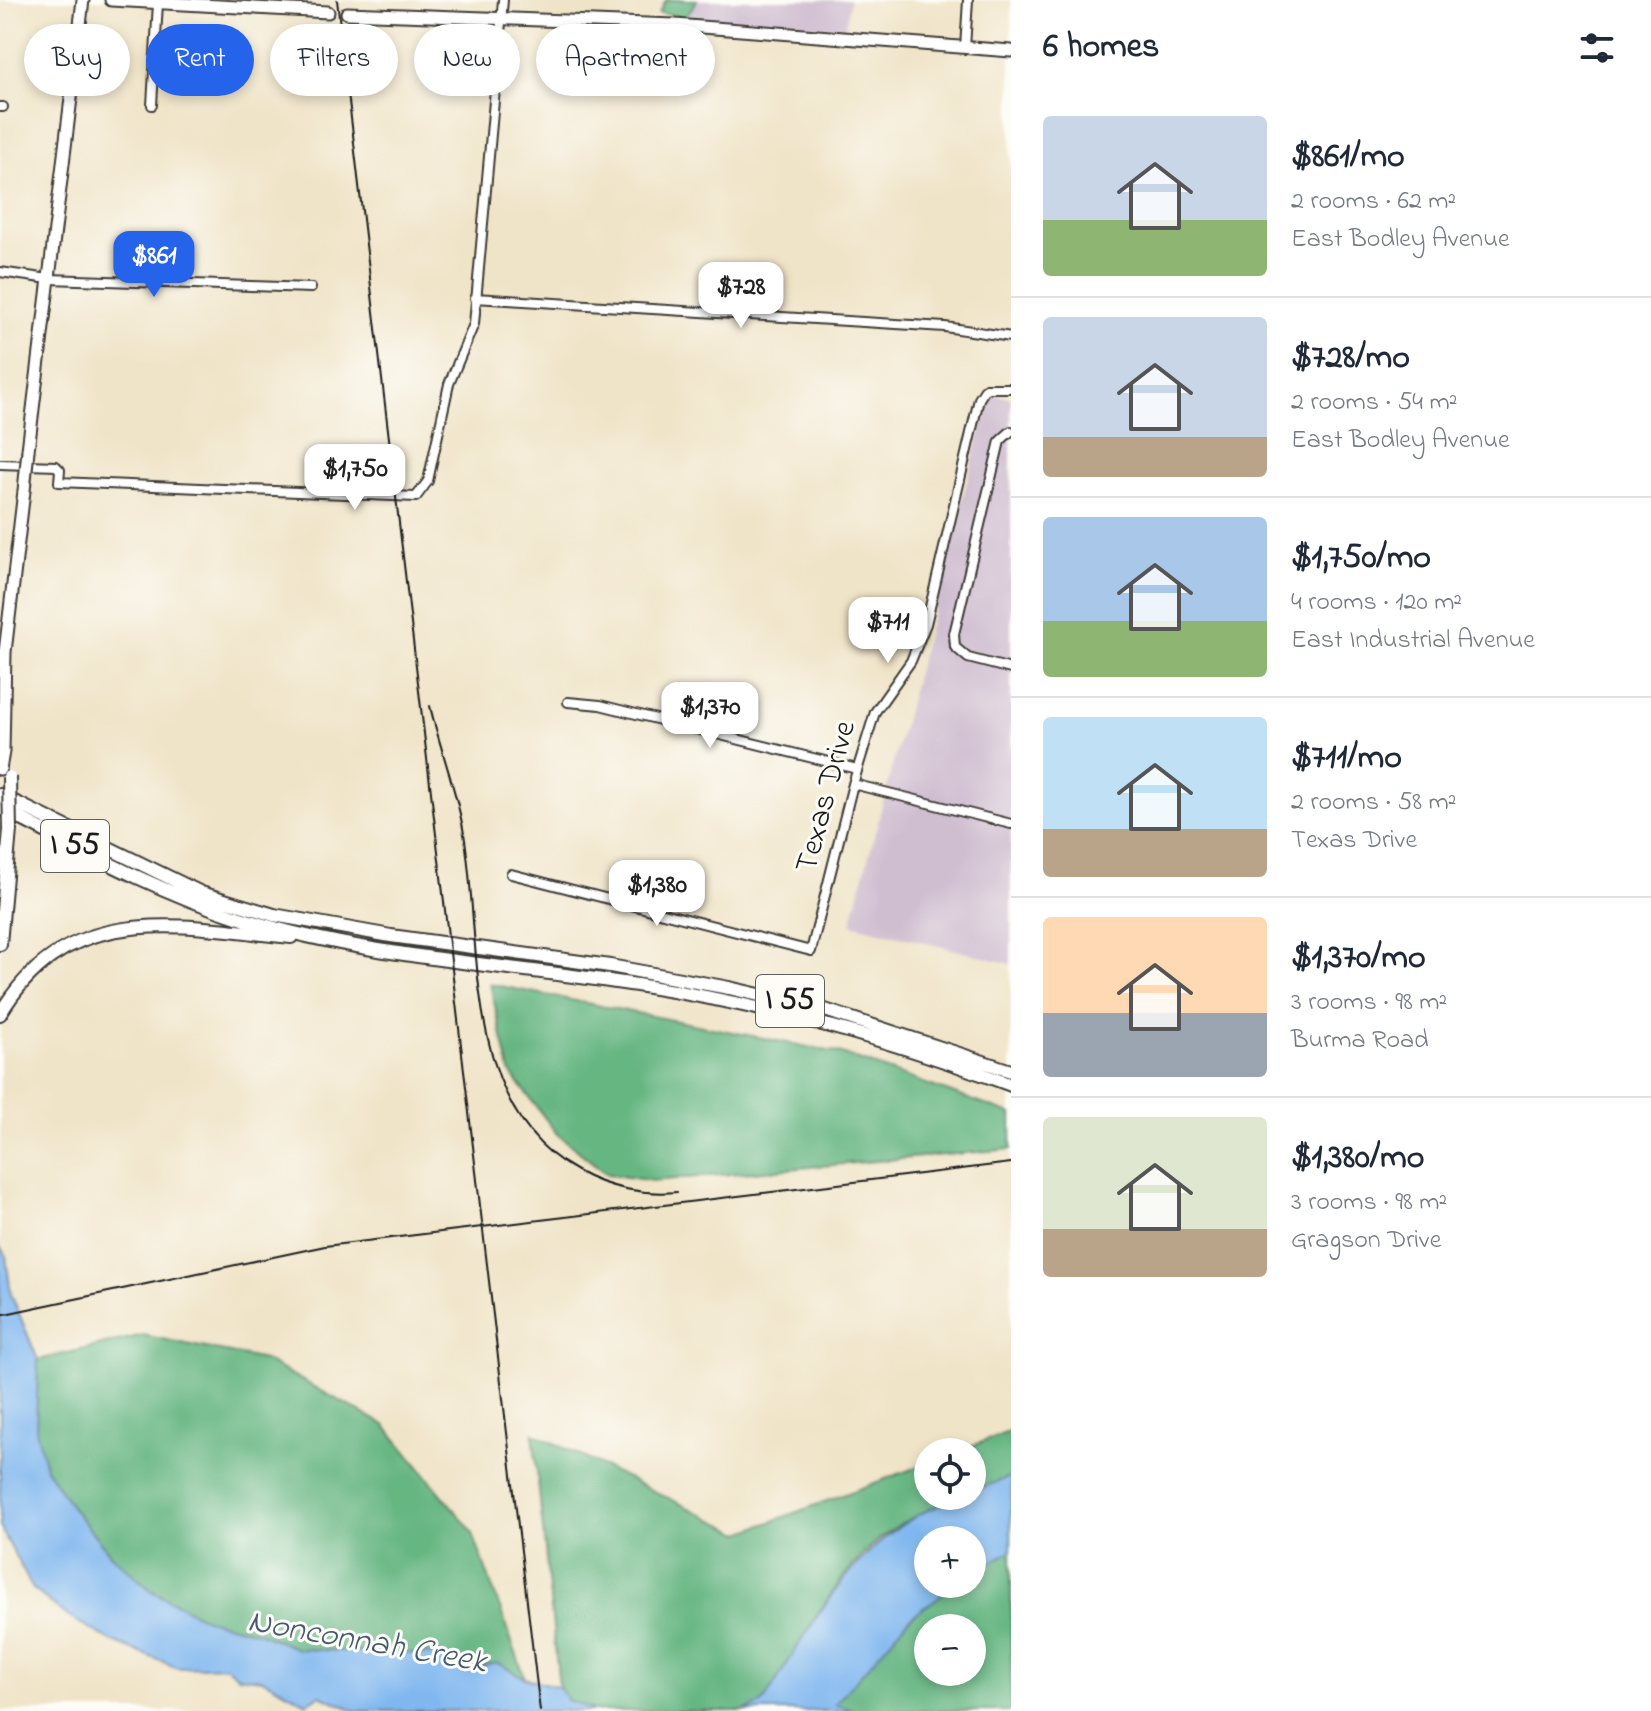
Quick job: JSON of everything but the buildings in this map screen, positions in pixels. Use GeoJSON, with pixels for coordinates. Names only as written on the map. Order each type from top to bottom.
{"type":"FeatureCollection","features":[{"type":"Feature","properties":{"kind":"highway"},"geometry":{"type":"LineString","coordinates":[[0,944],[10,830],[5,773]]}},
{"type":"Feature","properties":{"kind":"highway","name":"I 55"},"geometry":{"type":"LineString","coordinates":[[0,795],[201,893],[274,915],[391,936],[610,966],[729,988],[825,1010],[1011,1071]]}},
{"type":"Feature","properties":{"kind":"highway","name":"I 55"},"geometry":{"type":"LineString","coordinates":[[0,808],[150,884],[238,917],[332,941],[737,1003],[865,1035],[1011,1085]]}},
{"type":"Feature","properties":{"kind":"highway"},"geometry":{"type":"LineString","coordinates":[[0,1014],[25,979],[57,952],[85,937],[131,926],[172,925],[332,941]]}},
{"type":"Feature","properties":{"kind":"main road"},"geometry":{"type":"LineString","coordinates":[[5,773],[5,652],[83,0]]}},
{"type":"Feature","properties":{"kind":"main road"},"geometry":{"type":"LineString","coordinates":[[111,0],[328,12]]}},
{"type":"Feature","properties":{"kind":"main road"},"geometry":{"type":"LineString","coordinates":[[347,13],[675,25],[1011,51]]}},
{"type":"Feature","properties":{"kind":"street"},"geometry":{"type":"LineString","coordinates":[[0,464],[56,466],[60,470],[59,482],[416,497],[424,488],[431,471],[449,384],[474,324],[503,0]]}},
{"type":"Feature","properties":{"kind":"street"},"geometry":{"type":"LineString","coordinates":[[965,48],[968,0]]}},
{"type":"Feature","properties":{"kind":"street"},"geometry":{"type":"LineString","coordinates":[[150,2],[152,105]]}},
{"type":"Feature","properties":{"kind":"street"},"geometry":{"type":"LineString","coordinates":[[0,272],[49,279],[311,288]]}},
{"type":"Feature","properties":{"kind":"street"},"geometry":{"type":"LineString","coordinates":[[475,298],[945,327],[1011,337]]}},
{"type":"Feature","properties":{"kind":"street","name":"Texas Drive"},"geometry":{"type":"LineString","coordinates":[[511,874],[811,951],[857,769],[875,712],[911,661],[926,624],[979,399],[986,388],[1011,388]]}},
{"type":"Feature","properties":{"kind":"street"},"geometry":{"type":"LineString","coordinates":[[1011,431],[1000,441],[954,634],[955,647],[968,658],[1011,669]]}},
{"type":"Feature","properties":{"kind":"street"},"geometry":{"type":"LineString","coordinates":[[568,702],[606,706],[857,769]]}},
{"type":"Feature","properties":{"kind":"street"},"geometry":{"type":"LineString","coordinates":[[853,784],[1011,824]]}},
{"type":"Feature","properties":{"kind":"shaded area"},"geometry":{"type":"Polygon","coordinates":[[[697,0],[850,0],[845,28],[686,17],[697,0]]]}},
{"type":"Feature","properties":{"kind":"shaded area"},"geometry":{"type":"Polygon","coordinates":[[[990,394],[1011,398],[1011,964],[851,924],[990,394]]]}},
{"type":"Feature","properties":{"kind":"green space"},"geometry":{"type":"Polygon","coordinates":[[[666,0],[697,0],[686,17],[659,13],[666,0]]]}},
{"type":"Feature","properties":{"kind":"green space"},"geometry":{"type":"Polygon","coordinates":[[[490,984],[839,1053],[1011,1114],[1011,1149],[653,1181],[607,1174],[557,1134],[510,1072],[490,984]]]}},
{"type":"Feature","properties":{"kind":"green space"},"geometry":{"type":"Polygon","coordinates":[[[143,1335],[264,1360],[385,1425],[472,1531],[525,1678],[497,1663],[481,1667],[439,1655],[297,1649],[260,1633],[206,1619],[152,1591],[111,1555],[72,1508],[46,1468],[36,1431],[38,1360],[143,1335]]]}},
{"type":"Feature","properties":{"kind":"green space"},"geometry":{"type":"Polygon","coordinates":[[[1011,1431],[1011,1477],[986,1486],[986,1441],[1011,1431]]]}},
{"type":"Feature","properties":{"kind":"green space"},"geometry":{"type":"Polygon","coordinates":[[[533,1433],[741,1533],[914,1468],[914,1510],[930,1510],[880,1538],[855,1563],[826,1601],[762,1704],[744,1711],[596,1711],[567,1700],[559,1687],[533,1433]]]}},
{"type":"Feature","properties":{"kind":"green space"},"geometry":{"type":"Polygon","coordinates":[[[1011,1551],[1011,1711],[855,1711],[834,1704],[878,1651],[914,1615],[914,1686],[986,1686],[986,1614],[916,1613],[935,1598],[986,1598],[986,1565],[1011,1551]]]}},
{"type":"Feature","properties":{"kind":"water"},"geometry":{"type":"Polygon","coordinates":[[[0,1247],[6,1256],[11,1294],[38,1360],[36,1430],[46,1468],[72,1508],[111,1555],[152,1591],[206,1619],[260,1633],[297,1649],[439,1655],[481,1667],[497,1663],[525,1678],[559,1687],[567,1700],[596,1711],[356,1711],[320,1695],[307,1703],[262,1679],[238,1676],[225,1666],[178,1668],[116,1643],[69,1617],[33,1589],[0,1527],[0,1247]]]}},
{"type":"Feature","properties":{"kind":"water"},"geometry":{"type":"Polygon","coordinates":[[[1011,1477],[1011,1551],[986,1565],[986,1526],[914,1526],[914,1598],[937,1598],[911,1617],[835,1704],[855,1711],[744,1711],[762,1704],[836,1590],[881,1541],[930,1510],[986,1510],[986,1486],[1011,1477]]]}},
{"type":"Feature","properties":{"kind":"railway"},"geometry":{"type":"LineString","coordinates":[[337,0],[540,1711]]}},
{"type":"Feature","properties":{"kind":"railway"},"geometry":{"type":"LineString","coordinates":[[430,706],[463,829],[478,982],[486,1027],[497,1071],[515,1110],[541,1144],[577,1171],[626,1189],[677,1192]]}},
{"type":"Feature","properties":{"kind":"railway"},"geometry":{"type":"LineString","coordinates":[[0,1315],[325,1246],[1011,1163]]}},
{"type":"Feature","properties":{"kind":"water label","name":"Nonconnah Creek"},"geometry":{"type":"Point","coordinates":[367,1643]}}]}
